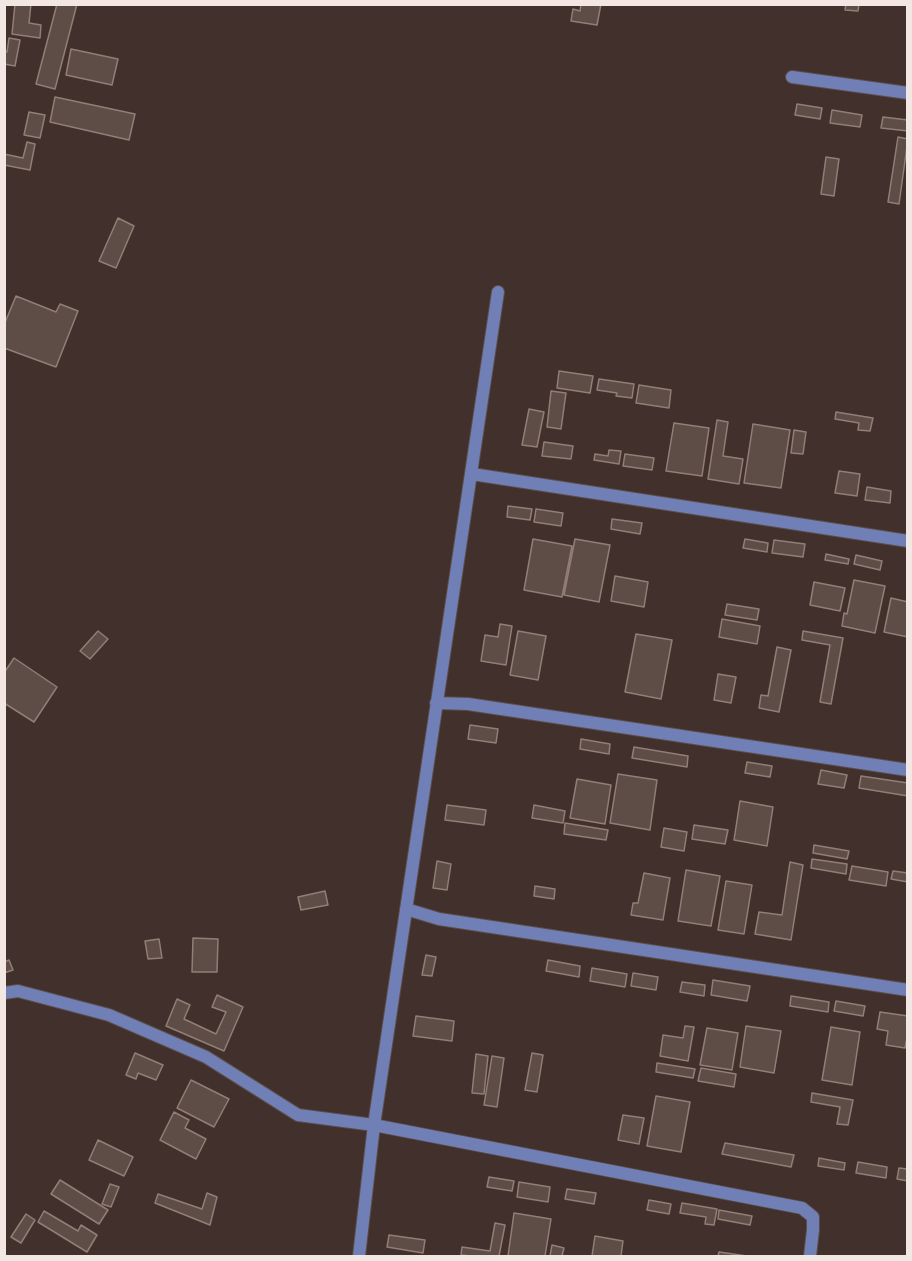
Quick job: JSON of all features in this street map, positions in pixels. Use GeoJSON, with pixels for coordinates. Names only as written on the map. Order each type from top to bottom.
{"type":"FeatureCollection","features":[{"type":"Feature","properties":{"kind":"street"},"geometry":{"type":"LineString","coordinates":[[792,77],[908,93]]}},
{"type":"Feature","properties":{"kind":"street"},"geometry":{"type":"LineString","coordinates":[[359,1257],[374,1125],[498,292]]}},
{"type":"Feature","properties":{"kind":"street"},"geometry":{"type":"LineString","coordinates":[[472,474],[908,541]]}},
{"type":"Feature","properties":{"kind":"street"},"geometry":{"type":"LineString","coordinates":[[436,703],[468,704],[908,770]]}},
{"type":"Feature","properties":{"kind":"street"},"geometry":{"type":"LineString","coordinates":[[406,909],[439,919],[908,990]]}},
{"type":"Feature","properties":{"kind":"street"},"geometry":{"type":"LineString","coordinates":[[4,993],[18,991],[109,1015],[206,1057],[298,1115],[374,1125],[802,1208],[813,1216],[810,1257]]}},
{"type":"Feature","properties":{"kind":"building"},"geometry":{"type":"Polygon","coordinates":[[[15,4],[31,4],[29,23],[41,25],[40,38],[12,34],[15,4]]]}},
{"type":"Feature","properties":{"kind":"building"},"geometry":{"type":"Polygon","coordinates":[[[57,4],[77,4],[55,89],[36,84],[57,4]]]}},
{"type":"Feature","properties":{"kind":"building"},"geometry":{"type":"Polygon","coordinates":[[[581,4],[601,4],[597,25],[571,21],[573,9],[580,11],[581,4]]]}},
{"type":"Feature","properties":{"kind":"building"},"geometry":{"type":"Polygon","coordinates":[[[846,4],[859,4],[858,11],[845,10],[846,4]]]}},
{"type":"Feature","properties":{"kind":"building"},"geometry":{"type":"Polygon","coordinates":[[[9,38],[20,40],[15,66],[4,64],[4,52],[7,52],[9,38]]]}},
{"type":"Feature","properties":{"kind":"building"},"geometry":{"type":"Polygon","coordinates":[[[71,49],[118,59],[112,85],[66,75],[71,49]]]}},
{"type":"Feature","properties":{"kind":"building"},"geometry":{"type":"Polygon","coordinates":[[[55,97],[135,114],[129,140],[50,122],[55,97]]]}},
{"type":"Feature","properties":{"kind":"building"},"geometry":{"type":"Polygon","coordinates":[[[797,104],[822,108],[820,119],[795,115],[797,104]]]}},
{"type":"Feature","properties":{"kind":"building"},"geometry":{"type":"Polygon","coordinates":[[[832,110],[862,115],[860,127],[830,123],[832,110]]]}},
{"type":"Feature","properties":{"kind":"building"},"geometry":{"type":"Polygon","coordinates":[[[29,112],[45,115],[40,138],[24,135],[29,112]]]}},
{"type":"Feature","properties":{"kind":"building"},"geometry":{"type":"Polygon","coordinates":[[[883,117],[908,120],[908,131],[881,128],[883,117]]]}},
{"type":"Feature","properties":{"kind":"building"},"geometry":{"type":"Polygon","coordinates":[[[898,137],[908,139],[899,204],[888,202],[898,137]]]}},
{"type":"Feature","properties":{"kind":"building"},"geometry":{"type":"Polygon","coordinates":[[[27,142],[35,144],[30,170],[4,165],[4,154],[23,158],[27,142]]]}},
{"type":"Feature","properties":{"kind":"building"},"geometry":{"type":"Polygon","coordinates":[[[826,157],[839,159],[834,196],[821,194],[826,157]]]}},
{"type":"Feature","properties":{"kind":"building"},"geometry":{"type":"Polygon","coordinates":[[[118,218],[134,226],[116,268],[99,261],[118,218]]]}},
{"type":"Feature","properties":{"kind":"building"},"geometry":{"type":"Polygon","coordinates":[[[16,296],[56,312],[60,304],[78,311],[56,367],[4,348],[4,325],[16,296]]]}},
{"type":"Feature","properties":{"kind":"building"},"geometry":{"type":"Polygon","coordinates":[[[559,371],[593,376],[590,393],[557,388],[559,371]]]}},
{"type":"Feature","properties":{"kind":"building"},"geometry":{"type":"Polygon","coordinates":[[[599,379],[634,384],[632,398],[597,390],[599,379]]]}},
{"type":"Feature","properties":{"kind":"building"},"geometry":{"type":"Polygon","coordinates":[[[639,385],[671,390],[669,408],[636,403],[639,385]]]}},
{"type":"Feature","properties":{"kind":"building"},"geometry":{"type":"Polygon","coordinates":[[[551,391],[566,393],[561,429],[547,427],[551,391]]]}},
{"type":"Feature","properties":{"kind":"building"},"geometry":{"type":"Polygon","coordinates":[[[529,409],[544,412],[537,447],[522,445],[529,409]]]}},
{"type":"Feature","properties":{"kind":"building"},"geometry":{"type":"Polygon","coordinates":[[[836,412],[873,418],[870,431],[858,430],[859,423],[835,419],[836,412]]]}},
{"type":"Feature","properties":{"kind":"building"},"geometry":{"type":"Polygon","coordinates":[[[717,420],[728,422],[723,456],[743,459],[739,484],[708,479],[717,420]]]}},
{"type":"Feature","properties":{"kind":"building"},"geometry":{"type":"Polygon","coordinates":[[[674,423],[709,428],[702,476],[666,471],[674,423]]]}},
{"type":"Feature","properties":{"kind":"building"},"geometry":{"type":"Polygon","coordinates":[[[753,424],[790,430],[781,488],[744,483],[753,424]]]}},
{"type":"Feature","properties":{"kind":"building"},"geometry":{"type":"Polygon","coordinates":[[[794,430],[806,432],[803,454],[791,453],[794,430]]]}},
{"type":"Feature","properties":{"kind":"building"},"geometry":{"type":"Polygon","coordinates":[[[544,442],[573,446],[571,459],[542,456],[544,442]]]}},
{"type":"Feature","properties":{"kind":"building"},"geometry":{"type":"Polygon","coordinates":[[[609,450],[621,451],[619,464],[594,460],[595,454],[608,456],[609,450]]]}},
{"type":"Feature","properties":{"kind":"building"},"geometry":{"type":"Polygon","coordinates":[[[625,454],[654,458],[652,470],[623,466],[625,454]]]}},
{"type":"Feature","properties":{"kind":"building"},"geometry":{"type":"Polygon","coordinates":[[[839,471],[860,474],[857,496],[835,493],[839,471]]]}},
{"type":"Feature","properties":{"kind":"building"},"geometry":{"type":"Polygon","coordinates":[[[867,487],[891,491],[890,503],[865,500],[867,487]]]}},
{"type":"Feature","properties":{"kind":"building"},"geometry":{"type":"Polygon","coordinates":[[[508,506],[532,509],[530,520],[507,517],[508,506]]]}},
{"type":"Feature","properties":{"kind":"building"},"geometry":{"type":"Polygon","coordinates":[[[536,509],[563,513],[561,526],[534,522],[536,509]]]}},
{"type":"Feature","properties":{"kind":"building"},"geometry":{"type":"Polygon","coordinates":[[[612,519],[642,523],[640,534],[611,529],[612,519]]]}},
{"type":"Feature","properties":{"kind":"building"},"geometry":{"type":"Polygon","coordinates":[[[533,539],[572,546],[562,597],[524,590],[533,539]]]}},
{"type":"Feature","properties":{"kind":"building"},"geometry":{"type":"Polygon","coordinates":[[[575,539],[610,545],[599,602],[564,595],[575,539]]]}},
{"type":"Feature","properties":{"kind":"building"},"geometry":{"type":"Polygon","coordinates":[[[745,539],[768,543],[767,552],[743,548],[745,539]]]}},
{"type":"Feature","properties":{"kind":"building"},"geometry":{"type":"Polygon","coordinates":[[[774,540],[805,544],[803,557],[772,553],[774,540]]]}},
{"type":"Feature","properties":{"kind":"building"},"geometry":{"type":"Polygon","coordinates":[[[826,554],[849,559],[848,564],[825,560],[826,554]]]}},
{"type":"Feature","properties":{"kind":"building"},"geometry":{"type":"Polygon","coordinates":[[[856,555],[882,561],[880,570],[854,564],[856,555]]]}},
{"type":"Feature","properties":{"kind":"building"},"geometry":{"type":"Polygon","coordinates":[[[615,576],[648,582],[644,607],[611,601],[615,576]]]}},
{"type":"Feature","properties":{"kind":"building"},"geometry":{"type":"Polygon","coordinates":[[[854,580],[885,586],[875,633],[842,626],[844,613],[847,614],[854,580]]]}},
{"type":"Feature","properties":{"kind":"building"},"geometry":{"type":"Polygon","coordinates":[[[814,582],[845,588],[840,611],[810,605],[814,582]]]}},
{"type":"Feature","properties":{"kind":"building"},"geometry":{"type":"Polygon","coordinates":[[[891,598],[908,602],[908,637],[884,632],[891,598]]]}},
{"type":"Feature","properties":{"kind":"building"},"geometry":{"type":"Polygon","coordinates":[[[727,604],[759,609],[757,620],[725,615],[727,604]]]}},
{"type":"Feature","properties":{"kind":"building"},"geometry":{"type":"Polygon","coordinates":[[[722,619],[760,626],[757,644],[719,637],[722,619]]]}},
{"type":"Feature","properties":{"kind":"building"},"geometry":{"type":"Polygon","coordinates":[[[500,624],[512,626],[506,665],[481,661],[485,635],[498,637],[500,624]]]}},
{"type":"Feature","properties":{"kind":"building"},"geometry":{"type":"Polygon","coordinates":[[[98,631],[108,639],[90,659],[80,651],[98,631]]]}},
{"type":"Feature","properties":{"kind":"building"},"geometry":{"type":"Polygon","coordinates":[[[518,631],[546,636],[538,680],[510,675],[518,631]]]}},
{"type":"Feature","properties":{"kind":"building"},"geometry":{"type":"Polygon","coordinates":[[[803,631],[843,638],[831,704],[820,702],[830,645],[802,640],[803,631]]]}},
{"type":"Feature","properties":{"kind":"building"},"geometry":{"type":"Polygon","coordinates":[[[636,634],[672,640],[661,699],[625,692],[636,634]]]}},
{"type":"Feature","properties":{"kind":"building"},"geometry":{"type":"Polygon","coordinates":[[[777,647],[791,650],[779,712],[759,708],[761,695],[768,696],[777,647]]]}},
{"type":"Feature","properties":{"kind":"building"},"geometry":{"type":"Polygon","coordinates":[[[14,658],[57,687],[34,722],[4,703],[4,673],[14,658]]]}},
{"type":"Feature","properties":{"kind":"building"},"geometry":{"type":"Polygon","coordinates":[[[718,674],[736,677],[731,703],[714,700],[718,674]]]}},
{"type":"Feature","properties":{"kind":"building"},"geometry":{"type":"Polygon","coordinates":[[[470,725],[498,729],[496,743],[468,739],[470,725]]]}},
{"type":"Feature","properties":{"kind":"building"},"geometry":{"type":"Polygon","coordinates":[[[581,739],[610,744],[609,754],[580,749],[581,739]]]}},
{"type":"Feature","properties":{"kind":"building"},"geometry":{"type":"Polygon","coordinates":[[[634,747],[688,756],[687,767],[632,758],[634,747]]]}},
{"type":"Feature","properties":{"kind":"building"},"geometry":{"type":"Polygon","coordinates":[[[747,762],[772,766],[770,777],[745,773],[747,762]]]}},
{"type":"Feature","properties":{"kind":"building"},"geometry":{"type":"Polygon","coordinates":[[[821,770],[847,775],[844,788],[818,784],[821,770]]]}},
{"type":"Feature","properties":{"kind":"building"},"geometry":{"type":"Polygon","coordinates":[[[618,774],[657,780],[650,830],[610,823],[618,774]]]}},
{"type":"Feature","properties":{"kind":"building"},"geometry":{"type":"Polygon","coordinates":[[[861,776],[908,783],[908,796],[859,788],[861,776]]]}},
{"type":"Feature","properties":{"kind":"building"},"geometry":{"type":"Polygon","coordinates":[[[577,779],[611,785],[605,824],[570,818],[577,779]]]}},
{"type":"Feature","properties":{"kind":"building"},"geometry":{"type":"Polygon","coordinates":[[[740,801],[773,807],[767,846],[734,840],[740,801]]]}},
{"type":"Feature","properties":{"kind":"building"},"geometry":{"type":"Polygon","coordinates":[[[447,805],[486,810],[484,825],[445,820],[447,805]]]}},
{"type":"Feature","properties":{"kind":"building"},"geometry":{"type":"Polygon","coordinates":[[[534,805],[565,811],[563,823],[532,818],[534,805]]]}},
{"type":"Feature","properties":{"kind":"building"},"geometry":{"type":"Polygon","coordinates":[[[565,823],[608,830],[606,840],[564,834],[565,823]]]}},
{"type":"Feature","properties":{"kind":"building"},"geometry":{"type":"Polygon","coordinates":[[[694,825],[728,830],[725,844],[692,839],[694,825]]]}},
{"type":"Feature","properties":{"kind":"building"},"geometry":{"type":"Polygon","coordinates":[[[664,828],[687,832],[684,851],[661,847],[664,828]]]}},
{"type":"Feature","properties":{"kind":"building"},"geometry":{"type":"Polygon","coordinates":[[[814,845],[849,851],[847,859],[813,853],[814,845]]]}},
{"type":"Feature","properties":{"kind":"building"},"geometry":{"type":"Polygon","coordinates":[[[812,859],[847,864],[846,874],[811,868],[812,859]]]}},
{"type":"Feature","properties":{"kind":"building"},"geometry":{"type":"Polygon","coordinates":[[[437,861],[451,864],[447,890],[433,888],[437,861]]]}},
{"type":"Feature","properties":{"kind":"building"},"geometry":{"type":"Polygon","coordinates":[[[790,862],[803,865],[791,940],[755,934],[759,912],[782,915],[790,862]]]}},
{"type":"Feature","properties":{"kind":"building"},"geometry":{"type":"Polygon","coordinates":[[[852,866],[888,872],[886,886],[849,880],[852,866]]]}},
{"type":"Feature","properties":{"kind":"building"},"geometry":{"type":"Polygon","coordinates":[[[686,870],[720,876],[711,926],[678,921],[686,870]]]}},
{"type":"Feature","properties":{"kind":"building"},"geometry":{"type":"Polygon","coordinates":[[[893,871],[908,873],[908,882],[891,879],[893,871]]]}},
{"type":"Feature","properties":{"kind":"building"},"geometry":{"type":"Polygon","coordinates":[[[644,873],[670,878],[663,920],[631,915],[633,903],[638,903],[644,873]]]}},
{"type":"Feature","properties":{"kind":"building"},"geometry":{"type":"Polygon","coordinates":[[[726,881],[752,885],[744,934],[718,930],[726,881]]]}},
{"type":"Feature","properties":{"kind":"building"},"geometry":{"type":"Polygon","coordinates":[[[535,886],[555,889],[554,899],[534,896],[535,886]]]}},
{"type":"Feature","properties":{"kind":"building"},"geometry":{"type":"Polygon","coordinates":[[[325,891],[328,905],[301,910],[298,897],[325,891]]]}},
{"type":"Feature","properties":{"kind":"building"},"geometry":{"type":"Polygon","coordinates":[[[193,938],[218,939],[217,972],[192,972],[193,938]]]}},
{"type":"Feature","properties":{"kind":"building"},"geometry":{"type":"Polygon","coordinates":[[[159,939],[162,958],[148,959],[145,941],[159,939]]]}},
{"type":"Feature","properties":{"kind":"building"},"geometry":{"type":"Polygon","coordinates":[[[426,955],[436,957],[432,976],[422,975],[426,955]]]}},
{"type":"Feature","properties":{"kind":"building"},"geometry":{"type":"Polygon","coordinates":[[[9,960],[13,970],[4,973],[4,962],[9,960]]]}},
{"type":"Feature","properties":{"kind":"building"},"geometry":{"type":"Polygon","coordinates":[[[548,960],[580,966],[579,977],[546,971],[548,960]]]}},
{"type":"Feature","properties":{"kind":"building"},"geometry":{"type":"Polygon","coordinates":[[[592,968],[627,974],[625,987],[590,981],[592,968]]]}},
{"type":"Feature","properties":{"kind":"building"},"geometry":{"type":"Polygon","coordinates":[[[633,973],[658,977],[656,990],[631,986],[633,973]]]}},
{"type":"Feature","properties":{"kind":"building"},"geometry":{"type":"Polygon","coordinates":[[[713,980],[750,986],[747,1001],[711,995],[713,980]]]}},
{"type":"Feature","properties":{"kind":"building"},"geometry":{"type":"Polygon","coordinates":[[[682,982],[705,985],[704,996],[680,992],[682,982]]]}},
{"type":"Feature","properties":{"kind":"building"},"geometry":{"type":"Polygon","coordinates":[[[217,995],[243,1007],[224,1051],[166,1026],[177,999],[190,1005],[184,1019],[216,1034],[226,1012],[212,1007],[217,995]]]}},
{"type":"Feature","properties":{"kind":"building"},"geometry":{"type":"Polygon","coordinates":[[[791,996],[829,1002],[828,1012],[790,1006],[791,996]]]}},
{"type":"Feature","properties":{"kind":"building"},"geometry":{"type":"Polygon","coordinates":[[[836,1001],[865,1006],[863,1016],[834,1011],[836,1001]]]}},
{"type":"Feature","properties":{"kind":"building"},"geometry":{"type":"Polygon","coordinates":[[[880,1012],[908,1016],[905,1048],[886,1045],[888,1031],[877,1029],[880,1012]]]}},
{"type":"Feature","properties":{"kind":"building"},"geometry":{"type":"Polygon","coordinates":[[[416,1016],[454,1021],[452,1041],[413,1036],[416,1016]]]}},
{"type":"Feature","properties":{"kind":"building"},"geometry":{"type":"Polygon","coordinates":[[[685,1026],[694,1027],[688,1061],[660,1056],[663,1035],[683,1038],[685,1026]]]}},
{"type":"Feature","properties":{"kind":"building"},"geometry":{"type":"Polygon","coordinates":[[[746,1026],[781,1031],[774,1073],[740,1067],[746,1026]]]}},
{"type":"Feature","properties":{"kind":"building"},"geometry":{"type":"Polygon","coordinates":[[[831,1027],[860,1032],[852,1085],[822,1080],[831,1027]]]}},
{"type":"Feature","properties":{"kind":"building"},"geometry":{"type":"Polygon","coordinates":[[[707,1028],[738,1033],[732,1070],[700,1065],[707,1028]]]}},
{"type":"Feature","properties":{"kind":"building"},"geometry":{"type":"Polygon","coordinates":[[[135,1053],[163,1065],[156,1080],[138,1073],[136,1079],[126,1075],[135,1053]]]}},
{"type":"Feature","properties":{"kind":"building"},"geometry":{"type":"Polygon","coordinates":[[[532,1053],[543,1055],[537,1092],[525,1090],[532,1053]]]}},
{"type":"Feature","properties":{"kind":"building"},"geometry":{"type":"Polygon","coordinates":[[[476,1054],[488,1056],[484,1094],[472,1093],[476,1054]]]}},
{"type":"Feature","properties":{"kind":"building"},"geometry":{"type":"Polygon","coordinates":[[[492,1056],[504,1058],[497,1107],[484,1105],[492,1056]]]}},
{"type":"Feature","properties":{"kind":"building"},"geometry":{"type":"Polygon","coordinates":[[[657,1063],[695,1069],[693,1078],[656,1072],[657,1063]]]}},
{"type":"Feature","properties":{"kind":"building"},"geometry":{"type":"Polygon","coordinates":[[[701,1068],[736,1074],[734,1087],[698,1081],[701,1068]]]}},
{"type":"Feature","properties":{"kind":"building"},"geometry":{"type":"Polygon","coordinates":[[[191,1080],[229,1099],[214,1127],[177,1108],[191,1080]]]}},
{"type":"Feature","properties":{"kind":"building"},"geometry":{"type":"Polygon","coordinates":[[[812,1093],[853,1100],[848,1125],[837,1124],[840,1107],[811,1102],[812,1093]]]}},
{"type":"Feature","properties":{"kind":"building"},"geometry":{"type":"Polygon","coordinates":[[[656,1096],[690,1102],[681,1152],[647,1146],[656,1096]]]}},
{"type":"Feature","properties":{"kind":"building"},"geometry":{"type":"Polygon","coordinates":[[[174,1112],[189,1120],[185,1128],[206,1139],[196,1159],[160,1140],[174,1112]]]}},
{"type":"Feature","properties":{"kind":"building"},"geometry":{"type":"Polygon","coordinates":[[[623,1115],[644,1118],[639,1144],[618,1140],[623,1115]]]}},
{"type":"Feature","properties":{"kind":"building"},"geometry":{"type":"Polygon","coordinates":[[[98,1140],[133,1157],[124,1176],[89,1160],[98,1140]]]}},
{"type":"Feature","properties":{"kind":"building"},"geometry":{"type":"Polygon","coordinates":[[[725,1143],[794,1155],[791,1167],[722,1154],[725,1143]]]}},
{"type":"Feature","properties":{"kind":"building"},"geometry":{"type":"Polygon","coordinates":[[[819,1158],[845,1163],[844,1170],[818,1166],[819,1158]]]}},
{"type":"Feature","properties":{"kind":"building"},"geometry":{"type":"Polygon","coordinates":[[[858,1162],[887,1167],[886,1178],[856,1173],[858,1162]]]}},
{"type":"Feature","properties":{"kind":"building"},"geometry":{"type":"Polygon","coordinates":[[[899,1168],[908,1169],[908,1181],[897,1179],[899,1168]]]}},
{"type":"Feature","properties":{"kind":"building"},"geometry":{"type":"Polygon","coordinates":[[[489,1177],[514,1181],[512,1191],[487,1187],[489,1177]]]}},
{"type":"Feature","properties":{"kind":"building"},"geometry":{"type":"Polygon","coordinates":[[[60,1180],[108,1210],[99,1224],[51,1194],[60,1180]]]}},
{"type":"Feature","properties":{"kind":"building"},"geometry":{"type":"Polygon","coordinates":[[[519,1182],[550,1187],[548,1202],[517,1197],[519,1182]]]}},
{"type":"Feature","properties":{"kind":"building"},"geometry":{"type":"Polygon","coordinates":[[[110,1184],[119,1187],[111,1207],[102,1204],[110,1184]]]}},
{"type":"Feature","properties":{"kind":"building"},"geometry":{"type":"Polygon","coordinates":[[[567,1189],[596,1193],[594,1204],[565,1199],[567,1189]]]}},
{"type":"Feature","properties":{"kind":"building"},"geometry":{"type":"Polygon","coordinates":[[[207,1193],[217,1197],[210,1225],[155,1203],[158,1194],[202,1209],[207,1193]]]}},
{"type":"Feature","properties":{"kind":"building"},"geometry":{"type":"Polygon","coordinates":[[[649,1200],[671,1204],[669,1214],[647,1210],[649,1200]]]}},
{"type":"Feature","properties":{"kind":"building"},"geometry":{"type":"Polygon","coordinates":[[[682,1203],[717,1209],[714,1225],[705,1224],[706,1217],[680,1213],[682,1203]]]}},
{"type":"Feature","properties":{"kind":"building"},"geometry":{"type":"Polygon","coordinates":[[[719,1210],[752,1216],[750,1225],[718,1219],[719,1210]]]}},
{"type":"Feature","properties":{"kind":"building"},"geometry":{"type":"Polygon","coordinates":[[[44,1211],[78,1231],[81,1225],[97,1235],[87,1252],[38,1222],[44,1211]]]}},
{"type":"Feature","properties":{"kind":"building"},"geometry":{"type":"Polygon","coordinates":[[[514,1213],[551,1219],[545,1256],[508,1256],[514,1213]]]}},
{"type":"Feature","properties":{"kind":"building"},"geometry":{"type":"Polygon","coordinates":[[[26,1214],[35,1220],[21,1243],[11,1237],[26,1214]]]}},
{"type":"Feature","properties":{"kind":"building"},"geometry":{"type":"Polygon","coordinates":[[[495,1223],[505,1225],[499,1256],[461,1255],[462,1247],[490,1251],[495,1223]]]}},
{"type":"Feature","properties":{"kind":"building"},"geometry":{"type":"Polygon","coordinates":[[[389,1235],[425,1240],[423,1253],[387,1247],[389,1235]]]}},
{"type":"Feature","properties":{"kind":"building"},"geometry":{"type":"Polygon","coordinates":[[[595,1236],[623,1241],[621,1256],[592,1256],[595,1236]]]}},
{"type":"Feature","properties":{"kind":"building"},"geometry":{"type":"Polygon","coordinates":[[[552,1245],[564,1248],[562,1256],[550,1256],[552,1245]]]}},
{"type":"Feature","properties":{"kind":"building"},"geometry":{"type":"Polygon","coordinates":[[[719,1252],[747,1256],[718,1256],[719,1252]]]}}]}
